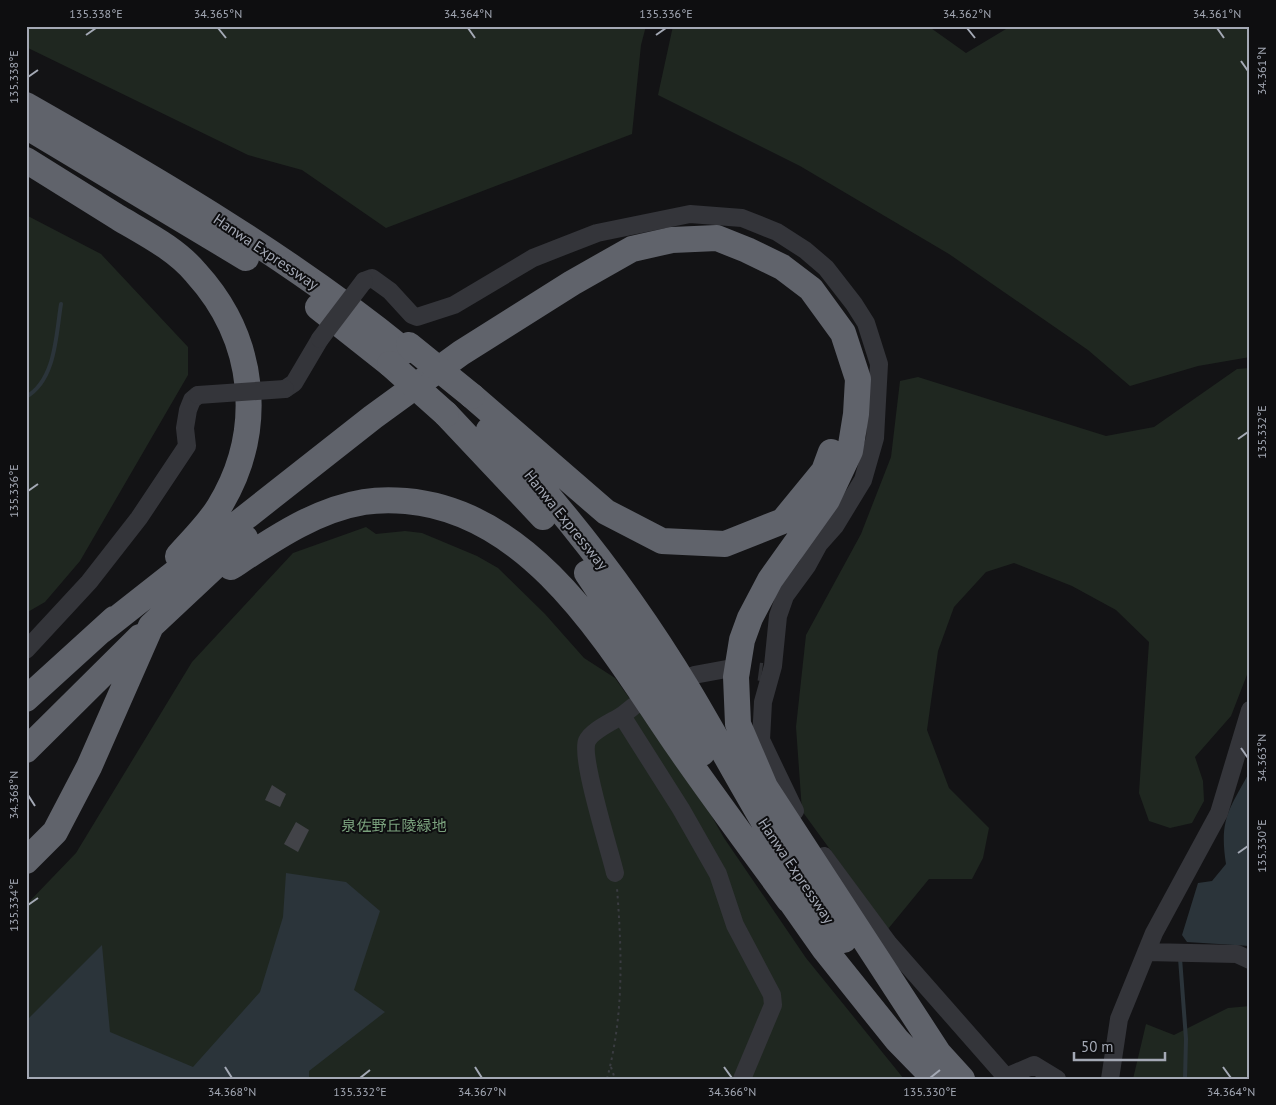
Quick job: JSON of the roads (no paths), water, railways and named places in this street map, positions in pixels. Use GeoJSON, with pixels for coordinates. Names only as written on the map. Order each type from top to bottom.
{"type":"FeatureCollection","features":[{"type":"Feature","properties":{"kind":"highway","name":"Hanwa Expressway"},"geometry":{"type":"LineString","coordinates":[[26,105],[229,236],[289,285],[401,353]]}},
{"type":"Feature","properties":{"kind":"highway","name":"Hanwa Expressway"},"geometry":{"type":"LineString","coordinates":[[26,126],[229,236],[268,250],[376,328],[401,353],[459,404],[549,495],[636,610],[688,691],[791,868],[838,935],[897,1040],[938,1068],[962,1079]]}},
{"type":"Feature","properties":{"kind":"highway"},"geometry":{"type":"LineString","coordinates":[[26,160],[163,244],[196,272],[227,315],[241,345],[246,373],[249,410],[242,454],[235,477],[218,509],[171,564],[50,679],[26,699]]}},
{"type":"Feature","properties":{"kind":"highway"},"geometry":{"type":"LineString","coordinates":[[101,631],[373,417],[461,353],[572,283],[632,249],[672,240],[717,238],[782,267],[811,289],[843,333],[858,379],[856,414],[850,450],[827,500],[770,580],[750,618],[742,640],[736,677],[738,724],[765,787],[838,935],[938,1068]]}},
{"type":"Feature","properties":{"kind":"highway"},"geometry":{"type":"LineString","coordinates":[[26,750],[159,618],[240,542],[398,416],[538,323],[598,285],[630,268],[682,252],[701,252],[762,268],[785,285],[803,302],[826,338],[843,376],[840,416],[824,471],[783,521],[725,544],[662,541],[606,512],[459,404]]}},
{"type":"Feature","properties":{"kind":"highway","name":"Hanwa Expressway"},"geometry":{"type":"LineString","coordinates":[[459,404],[533,504],[595,583],[648,663],[789,900],[838,935]]}},
{"type":"Feature","properties":{"kind":"highway"},"geometry":{"type":"LineString","coordinates":[[26,861],[55,832],[89,767],[159,618],[273,539],[320,515],[365,502],[422,503],[450,508],[474,519],[522,550],[545,570],[568,595],[618,661],[715,800],[789,900]]}},
{"type":"Feature","properties":{"kind":"highway"},"geometry":{"type":"LineString","coordinates":[[26,693],[50,679]]}},
{"type":"Feature","properties":{"kind":"street"},"geometry":{"type":"LineString","coordinates":[[26,650],[89,582],[139,518],[187,446],[185,428],[192,400],[198,395],[285,389],[294,383],[320,340],[364,282],[372,278],[380,283],[418,317],[454,305],[533,258],[597,233],[690,214],[742,218],[777,232],[805,250],[826,268],[866,323],[879,364],[875,438],[863,480],[835,526],[819,544],[808,566],[785,596],[778,616],[766,673],[761,740],[783,791],[807,833],[889,944],[1006,1077],[1034,1065],[1058,1079]]}},
{"type":"Feature","properties":{"kind":"street"},"geometry":{"type":"LineString","coordinates":[[694,675],[732,668]]}},
{"type":"Feature","properties":{"kind":"street"},"geometry":{"type":"LineString","coordinates":[[615,873],[589,772],[586,749],[587,741],[592,736],[629,710],[624,719],[680,808],[718,874],[735,925],[772,995],[773,1005],[742,1079]]}},
{"type":"Feature","properties":{"kind":"street"},"geometry":{"type":"LineString","coordinates":[[1110,1079],[1120,1019],[1187,870],[1219,813],[1250,710]]}},
{"type":"Feature","properties":{"kind":"street"},"geometry":{"type":"LineString","coordinates":[[1151,952],[1237,954],[1250,960]]}},
{"type":"Feature","properties":{"kind":"waterway"},"geometry":{"type":"LineString","coordinates":[[26,397],[36,389],[49,368],[56,342],[61,304]]}},
{"type":"Feature","properties":{"kind":"waterway"},"geometry":{"type":"LineString","coordinates":[[1180,958],[1186,1039],[1185,1079]]}},
{"type":"Feature","properties":{"kind":"tunnel"},"geometry":{"type":"LineString","coordinates":[[732,668],[762,672]]}},
{"type":"Feature","properties":{"kind":"park label","name":"泉佐野丘陵緑地"},"geometry":{"type":"Point","coordinates":[394,826]}}]}
